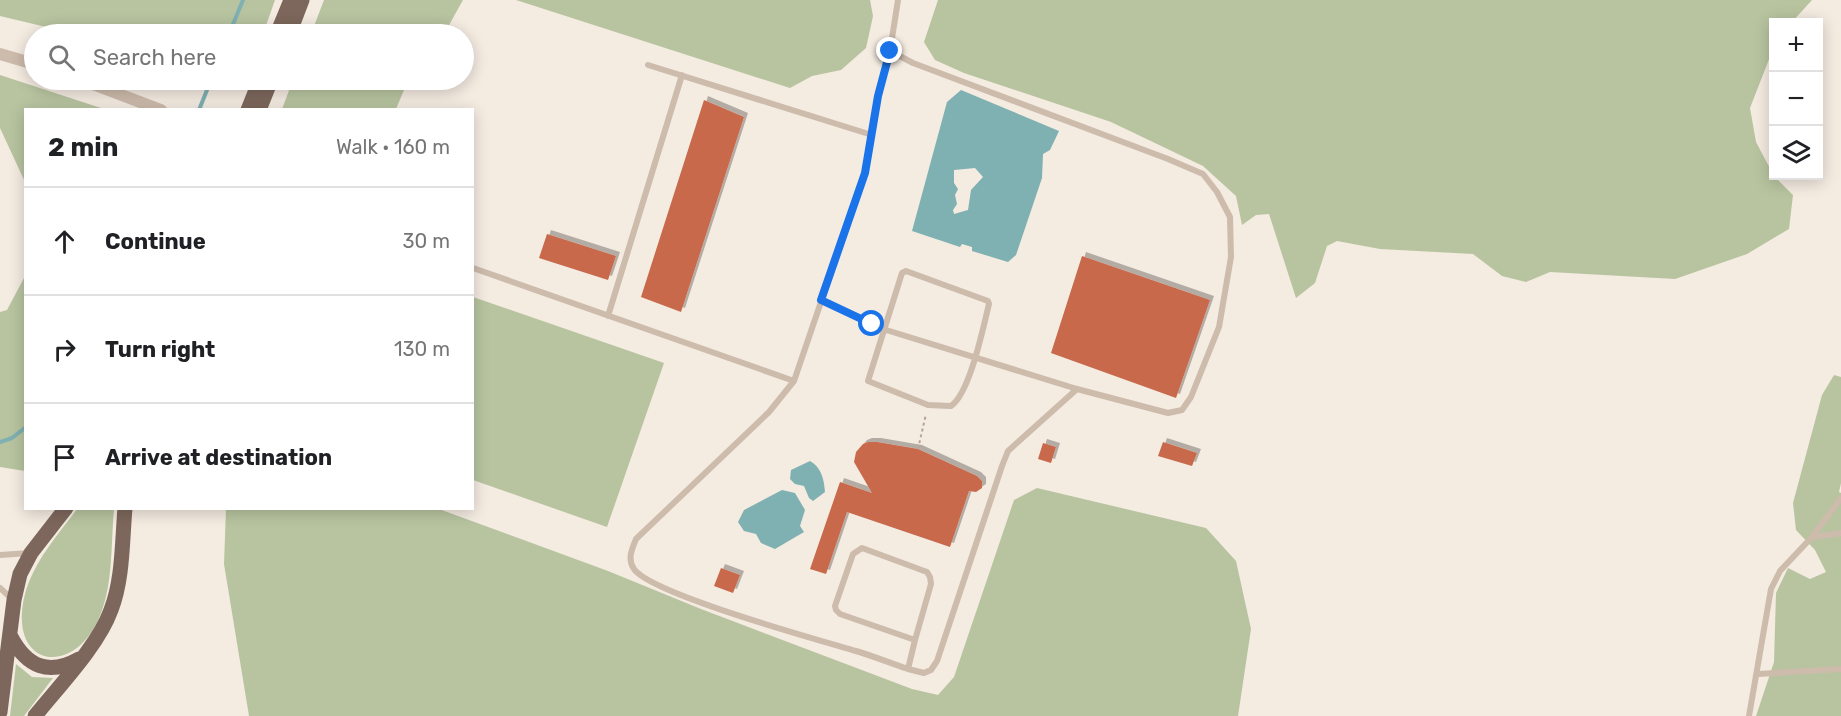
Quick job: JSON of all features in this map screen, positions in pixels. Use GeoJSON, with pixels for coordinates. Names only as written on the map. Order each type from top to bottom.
{"type":"FeatureCollection","features":[{"type":"Feature","properties":{"kind":"main road"},"geometry":{"type":"LineString","coordinates":[[281,24],[291,0]]}},
{"type":"Feature","properties":{"kind":"main road"},"geometry":{"type":"LineString","coordinates":[[293,24],[302,0]]}},
{"type":"Feature","properties":{"kind":"main road"},"geometry":{"type":"LineString","coordinates":[[249,108],[256,90]]}},
{"type":"Feature","properties":{"kind":"main road"},"geometry":{"type":"LineString","coordinates":[[260,108],[267,90]]}},
{"type":"Feature","properties":{"kind":"main road"},"geometry":{"type":"LineString","coordinates":[[0,712],[14,600],[20,574],[31,553],[64,510]]}},
{"type":"Feature","properties":{"kind":"main road"},"geometry":{"type":"LineString","coordinates":[[35,716],[99,635],[111,611],[117,588],[125,510]]}},
{"type":"Feature","properties":{"kind":"main road"},"geometry":{"type":"LineString","coordinates":[[11,637],[19,652],[32,663],[49,668],[66,666],[81,658]]}},
{"type":"Feature","properties":{"kind":"street"},"geometry":{"type":"LineString","coordinates":[[0,54],[24,61]]}},
{"type":"Feature","properties":{"kind":"street"},"geometry":{"type":"LineString","coordinates":[[108,90],[155,108]]}},
{"type":"Feature","properties":{"kind":"lane"},"geometry":{"type":"LineString","coordinates":[[898,0],[865,173],[794,381],[769,412],[636,539],[630,553],[633,568],[644,579],[686,596],[786,631],[858,651],[924,673],[931,670],[937,661],[1008,452],[1077,389]]}},
{"type":"Feature","properties":{"kind":"lane"},"geometry":{"type":"LineString","coordinates":[[821,300],[883,330],[1077,389],[1168,413],[1182,410],[1191,397],[1219,327],[1231,257],[1230,217],[1217,192],[1203,174],[913,63],[890,51]]}},
{"type":"Feature","properties":{"kind":"lane"},"geometry":{"type":"LineString","coordinates":[[648,64],[872,135]]}},
{"type":"Feature","properties":{"kind":"lane"},"geometry":{"type":"LineString","coordinates":[[608,316],[682,75]]}},
{"type":"Feature","properties":{"kind":"lane"},"geometry":{"type":"LineString","coordinates":[[474,268],[794,381]]}},
{"type":"Feature","properties":{"kind":"lane"},"geometry":{"type":"LineString","coordinates":[[906,272],[988,301],[974,358],[965,387],[951,406],[928,405],[868,381],[902,273],[906,272]]}},
{"type":"Feature","properties":{"kind":"lane"},"geometry":{"type":"LineString","coordinates":[[1749,716],[1771,589],[1780,571],[1812,537],[1841,498]]}},
{"type":"Feature","properties":{"kind":"lane"},"geometry":{"type":"LineString","coordinates":[[1812,537],[1841,533]]}},
{"type":"Feature","properties":{"kind":"lane"},"geometry":{"type":"LineString","coordinates":[[908,669],[931,584],[930,577],[927,572],[862,548],[858,549],[853,554],[835,606],[836,610],[840,614],[915,639]]}},
{"type":"Feature","properties":{"kind":"lane"},"geometry":{"type":"LineString","coordinates":[[0,555],[31,553]]}},
{"type":"Feature","properties":{"kind":"lane"},"geometry":{"type":"LineString","coordinates":[[0,588],[14,600]]}},
{"type":"Feature","properties":{"kind":"lane"},"geometry":{"type":"LineString","coordinates":[[1758,674],[1841,669]]}},
{"type":"Feature","properties":{"kind":"path"},"geometry":{"type":"LineString","coordinates":[[918,449],[928,405]]}},
{"type":"Feature","properties":{"kind":"green space"},"geometry":{"type":"Polygon","coordinates":[[[0,0],[275,0],[267,24],[34,24],[0,16],[0,0]]]}},
{"type":"Feature","properties":{"kind":"green space"},"geometry":{"type":"Polygon","coordinates":[[[324,0],[463,0],[450,24],[315,24],[324,0]]]}},
{"type":"Feature","properties":{"kind":"green space"},"geometry":{"type":"Polygon","coordinates":[[[516,0],[870,0],[873,16],[866,48],[841,70],[812,76],[790,88],[516,0]]]}},
{"type":"Feature","properties":{"kind":"green space"},"geometry":{"type":"Polygon","coordinates":[[[938,0],[1812,0],[1796,18],[1769,18],[1769,59],[1750,108],[1756,142],[1769,167],[1769,180],[1778,180],[1793,195],[1789,229],[1747,254],[1675,279],[1550,272],[1526,282],[1502,276],[1473,254],[1380,249],[1337,241],[1327,246],[1315,283],[1296,298],[1269,214],[1256,215],[1242,225],[1236,196],[1203,166],[1111,122],[964,73],[935,60],[924,42],[938,0]]]}},
{"type":"Feature","properties":{"kind":"green space"},"geometry":{"type":"Polygon","coordinates":[[[0,75],[24,83],[24,90],[46,90],[101,108],[24,108],[24,180],[0,128],[0,75]]]}},
{"type":"Feature","properties":{"kind":"green space"},"geometry":{"type":"Polygon","coordinates":[[[289,90],[404,90],[396,108],[282,108],[289,90]]]}},
{"type":"Feature","properties":{"kind":"green space"},"geometry":{"type":"Polygon","coordinates":[[[24,278],[24,471],[0,467],[0,312],[7,310],[24,278]]]}},
{"type":"Feature","properties":{"kind":"green space"},"geometry":{"type":"Polygon","coordinates":[[[474,297],[664,363],[607,527],[474,480],[474,297]]]}},
{"type":"Feature","properties":{"kind":"green space"},"geometry":{"type":"Polygon","coordinates":[[[1834,375],[1841,377],[1841,483],[1839,492],[1841,493],[1841,716],[1756,716],[1774,662],[1776,593],[1788,568],[1810,579],[1826,572],[1815,550],[1796,530],[1793,503],[1822,395],[1834,375]]]}},
{"type":"Feature","properties":{"kind":"green space"},"geometry":{"type":"Polygon","coordinates":[[[1037,488],[1206,528],[1236,561],[1251,629],[1238,716],[249,716],[224,564],[226,510],[442,510],[608,571],[912,689],[938,695],[954,677],[1014,500],[1037,488]]]}},
{"type":"Feature","properties":{"kind":"green space"},"geometry":{"type":"Polygon","coordinates":[[[76,510],[114,510],[108,589],[101,613],[90,634],[76,649],[61,656],[46,656],[34,650],[25,638],[22,619],[29,582],[40,559],[76,510]]]}},
{"type":"Feature","properties":{"kind":"green space"},"geometry":{"type":"Polygon","coordinates":[[[16,664],[32,677],[53,678],[24,716],[10,716],[16,664]]]}},
{"type":"Feature","properties":{"kind":"water"},"geometry":{"type":"Polygon","coordinates":[[[961,90],[1059,131],[1050,150],[1043,154],[1042,178],[1016,255],[1008,262],[972,251],[972,247],[962,244],[960,247],[912,231],[947,102],[961,90]],[[975,168],[954,170],[954,183],[958,189],[955,195],[957,204],[953,210],[954,214],[968,210],[971,190],[983,177],[975,168]]]}},
{"type":"Feature","properties":{"kind":"water"},"geometry":{"type":"Polygon","coordinates":[[[810,461],[820,471],[825,492],[813,501],[809,498],[804,486],[795,484],[790,479],[791,470],[810,461]]]}},
{"type":"Feature","properties":{"kind":"water"},"geometry":{"type":"Polygon","coordinates":[[[782,490],[795,493],[805,510],[800,526],[804,532],[775,549],[761,543],[756,534],[744,531],[738,522],[744,510],[782,490]]]}},
{"type":"Feature","properties":{"kind":"building"},"geometry":{"type":"Polygon","coordinates":[[[704,100],[744,117],[681,312],[641,297],[704,100]]]}},
{"type":"Feature","properties":{"kind":"building"},"geometry":{"type":"Polygon","coordinates":[[[547,234],[616,256],[608,280],[539,258],[547,234]]]}},
{"type":"Feature","properties":{"kind":"building"},"geometry":{"type":"Polygon","coordinates":[[[1082,256],[1210,300],[1176,398],[1051,353],[1082,256]]]}},
{"type":"Feature","properties":{"kind":"building"},"geometry":{"type":"Polygon","coordinates":[[[868,442],[918,449],[977,476],[982,481],[982,488],[976,492],[969,491],[950,547],[847,512],[826,574],[810,569],[840,482],[872,493],[854,462],[856,452],[868,442]]]}},
{"type":"Feature","properties":{"kind":"building"},"geometry":{"type":"Polygon","coordinates":[[[1163,442],[1197,453],[1192,466],[1158,456],[1163,442]]]}},
{"type":"Feature","properties":{"kind":"building"},"geometry":{"type":"Polygon","coordinates":[[[1043,443],[1056,447],[1051,463],[1038,459],[1043,443]]]}},
{"type":"Feature","properties":{"kind":"building"},"geometry":{"type":"Polygon","coordinates":[[[721,568],[740,575],[733,593],[714,586],[721,568]]]}},
{"type":"Feature","properties":{"kind":"waterway"},"geometry":{"type":"LineString","coordinates":[[233,24],[243,0]]}},
{"type":"Feature","properties":{"kind":"waterway"},"geometry":{"type":"LineString","coordinates":[[200,108],[207,90]]}},
{"type":"Feature","properties":{"kind":"waterway"},"geometry":{"type":"LineString","coordinates":[[0,442],[12,438],[24,429]]}},
{"type":"Feature","properties":{"kind":"route"},"geometry":{"type":"LineString","coordinates":[[872,324],[821,300],[865,173],[878,96],[890,51]]}}]}
